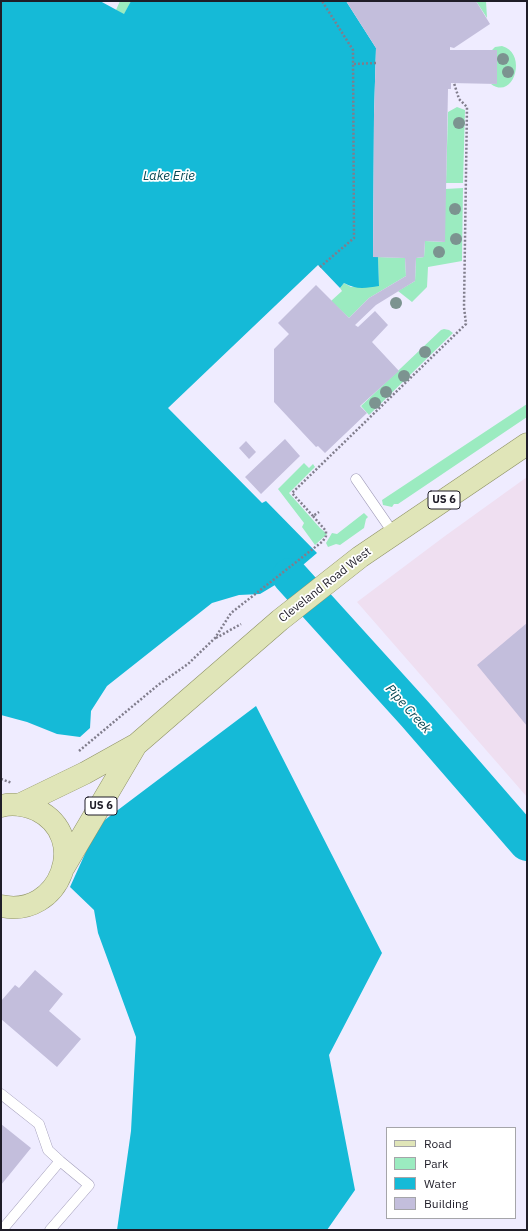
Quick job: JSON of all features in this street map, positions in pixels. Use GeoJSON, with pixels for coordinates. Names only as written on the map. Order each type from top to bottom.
{"type":"FeatureCollection","features":[{"type":"Feature","properties":{"kind":"main road","name":"Cleveland Road West"},"geometry":{"type":"LineString","coordinates":[[13,798],[85,773],[137,744],[280,620],[360,557],[527,444]]}},
{"type":"Feature","properties":{"kind":"main road","name":"Cleveland Road West"},"geometry":{"type":"LineString","coordinates":[[3,908],[21,907],[33,904],[53,890],[60,879],[64,867],[137,744]]}},
{"type":"Feature","properties":{"kind":"main road"},"geometry":{"type":"LineString","coordinates":[[13,798],[42,813],[52,821],[59,831],[63,843],[65,855],[64,867]]}},
{"type":"Feature","properties":{"kind":"lane"},"geometry":{"type":"LineString","coordinates":[[356,478],[394,534]]}},
{"type":"Feature","properties":{"kind":"lane"},"geometry":{"type":"LineString","coordinates":[[1,1094],[39,1124],[48,1150],[89,1185],[50,1230]]}},
{"type":"Feature","properties":{"kind":"lane"},"geometry":{"type":"LineString","coordinates":[[2,1230],[60,1161]]}},
{"type":"Feature","properties":{"kind":"path"},"geometry":{"type":"LineString","coordinates":[[320,267],[354,238],[353,50],[322,1]]}},
{"type":"Feature","properties":{"kind":"path"},"geometry":{"type":"LineString","coordinates":[[354,64],[376,63]]}},
{"type":"Feature","properties":{"kind":"path"},"geometry":{"type":"LineString","coordinates":[[75,754],[158,685],[188,664],[215,638],[231,613],[323,540],[326,536],[326,531],[292,493],[466,324],[464,307],[466,107],[458,99],[454,83]]}},
{"type":"Feature","properties":{"kind":"path"},"geometry":{"type":"LineString","coordinates":[[313,516],[319,512]]}},
{"type":"Feature","properties":{"kind":"path"},"geometry":{"type":"LineString","coordinates":[[215,638],[242,623]]}},
{"type":"Feature","properties":{"kind":"path"},"geometry":{"type":"LineString","coordinates":[[1,779],[13,798]]}},
{"type":"Feature","properties":{"kind":"shaded area"},"geometry":{"type":"Polygon","coordinates":[[[527,477],[527,797],[357,602],[527,477]]]}},
{"type":"Feature","properties":{"kind":"green space"},"geometry":{"type":"Polygon","coordinates":[[[120,1],[131,1],[124,15],[116,10],[120,1]]]}},
{"type":"Feature","properties":{"kind":"green space"},"geometry":{"type":"Polygon","coordinates":[[[476,1],[486,1],[487,18],[476,1]]]}},
{"type":"Feature","properties":{"kind":"green space"},"geometry":{"type":"Polygon","coordinates":[[[502,46],[510,50],[514,57],[516,66],[515,74],[511,81],[506,86],[499,88],[491,84],[497,84],[497,50],[492,50],[495,47],[502,46]]]}},
{"type":"Feature","properties":{"kind":"green space"},"geometry":{"type":"Polygon","coordinates":[[[457,107],[465,110],[463,183],[446,183],[448,112],[457,107]]]}},
{"type":"Feature","properties":{"kind":"green space"},"geometry":{"type":"Polygon","coordinates":[[[463,188],[462,261],[428,267],[427,287],[412,302],[398,291],[415,281],[416,258],[424,257],[425,241],[445,242],[445,189],[463,188]]]}},
{"type":"Feature","properties":{"kind":"green space"},"geometry":{"type":"Polygon","coordinates":[[[378,257],[405,258],[406,276],[369,298],[349,318],[331,301],[342,291],[340,288],[344,283],[351,287],[379,286],[378,257]]]}},
{"type":"Feature","properties":{"kind":"green space"},"geometry":{"type":"Polygon","coordinates":[[[444,329],[453,333],[369,415],[361,406],[441,330],[444,329]]]}},
{"type":"Feature","properties":{"kind":"green space"},"geometry":{"type":"Polygon","coordinates":[[[527,404],[527,417],[398,504],[394,504],[392,507],[383,505],[382,500],[527,404]]]}},
{"type":"Feature","properties":{"kind":"green space"},"geometry":{"type":"Polygon","coordinates":[[[304,463],[309,468],[313,464],[315,467],[289,493],[327,534],[315,545],[302,527],[304,523],[278,489],[304,463]]]}},
{"type":"Feature","properties":{"kind":"green space"},"geometry":{"type":"Polygon","coordinates":[[[364,513],[368,517],[364,528],[340,545],[336,544],[328,547],[326,543],[332,533],[337,534],[364,513]]]}},
{"type":"Feature","properties":{"kind":"water","name":"Lake Erie"},"geometry":{"type":"Polygon","coordinates":[[[1,1],[100,1],[124,14],[131,1],[346,1],[376,48],[373,257],[378,257],[379,286],[357,288],[344,283],[340,288],[318,265],[168,408],[262,503],[266,501],[317,553],[290,576],[260,594],[239,595],[212,603],[107,686],[91,711],[90,728],[80,737],[57,734],[27,722],[1,715],[1,1]]]}},
{"type":"Feature","properties":{"kind":"water"},"geometry":{"type":"Polygon","coordinates":[[[256,706],[382,953],[329,1055],[355,1190],[327,1230],[117,1230],[131,1131],[136,1037],[98,933],[94,910],[70,887],[98,825],[256,706]]]}},
{"type":"Feature","properties":{"kind":"building"},"geometry":{"type":"Polygon","coordinates":[[[346,1],[476,1],[490,24],[454,48],[450,47],[450,50],[497,50],[497,84],[451,83],[451,89],[448,89],[445,242],[425,241],[424,257],[416,258],[415,281],[376,305],[355,325],[358,327],[375,311],[388,325],[372,342],[399,371],[360,406],[367,413],[325,453],[318,446],[316,447],[274,402],[274,349],[289,334],[278,323],[316,285],[349,318],[369,298],[406,276],[405,258],[373,257],[376,48],[346,1]]]}},
{"type":"Feature","properties":{"kind":"building"},"geometry":{"type":"Polygon","coordinates":[[[285,439],[300,456],[261,494],[245,477],[285,439]]]}},
{"type":"Feature","properties":{"kind":"building"},"geometry":{"type":"Polygon","coordinates":[[[246,441],[256,452],[249,459],[239,448],[246,441]]]}},
{"type":"Feature","properties":{"kind":"building"},"geometry":{"type":"Polygon","coordinates":[[[527,623],[527,726],[477,665],[527,623]]]}},
{"type":"Feature","properties":{"kind":"building"},"geometry":{"type":"Polygon","coordinates":[[[35,970],[63,994],[49,1011],[81,1039],[57,1067],[1,1019],[1,1001],[15,985],[19,988],[35,970]]]}},
{"type":"Feature","properties":{"kind":"building"},"geometry":{"type":"Polygon","coordinates":[[[1,1124],[31,1148],[1,1185],[1,1124]]]}},
{"type":"Feature","properties":{"kind":"waterway","name":"Pipe Creek"},"geometry":{"type":"LineString","coordinates":[[290,576],[415,714],[527,843]]}}]}
